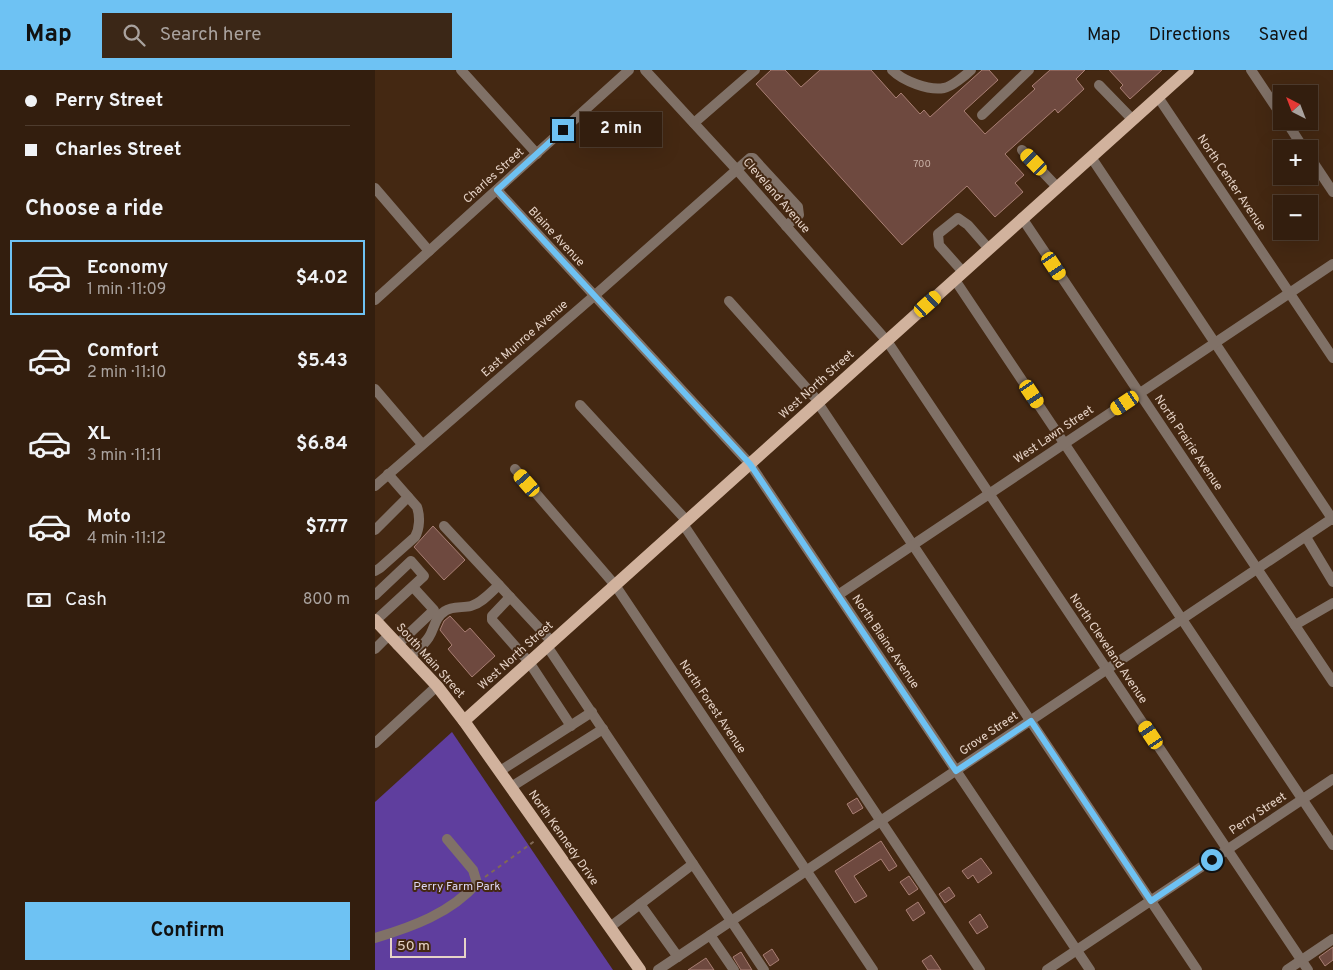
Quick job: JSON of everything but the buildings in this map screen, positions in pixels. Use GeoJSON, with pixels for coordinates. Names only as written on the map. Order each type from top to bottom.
{"type":"FeatureCollection","features":[{"type":"Feature","properties":{"kind":"main road","name":"West North Street"},"geometry":{"type":"LineString","coordinates":[[464,721],[1188,70]]}},
{"type":"Feature","properties":{"kind":"main road","name":"South Main Street"},"geometry":{"type":"LineString","coordinates":[[375,621],[437,686],[464,721]]}},
{"type":"Feature","properties":{"kind":"main road","name":"North Kennedy Drive"},"geometry":{"type":"LineString","coordinates":[[464,721],[640,970]]}},
{"type":"Feature","properties":{"kind":"street"},"geometry":{"type":"LineString","coordinates":[[461,70],[537,154]]}},
{"type":"Feature","properties":{"kind":"street","name":"Charles Street"},"geometry":{"type":"LineString","coordinates":[[375,300],[629,70]]}},
{"type":"Feature","properties":{"kind":"street","name":"Cleveland Avenue"},"geometry":{"type":"LineString","coordinates":[[645,70],[737,170],[887,341]]}},
{"type":"Feature","properties":{"kind":"street"},"geometry":{"type":"LineString","coordinates":[[694,123],[755,70]]}},
{"type":"Feature","properties":{"kind":"street"},"geometry":{"type":"LineString","coordinates":[[892,70],[896,75],[913,84],[945,88],[971,70]]}},
{"type":"Feature","properties":{"kind":"street"},"geometry":{"type":"LineString","coordinates":[[982,115],[1029,70]]}},
{"type":"Feature","properties":{"kind":"street"},"geometry":{"type":"LineString","coordinates":[[1251,70],[1273,103]]}},
{"type":"Feature","properties":{"kind":"street"},"geometry":{"type":"LineString","coordinates":[[1099,85],[1133,120]]}},
{"type":"Feature","properties":{"kind":"street","name":"North Center Avenue"},"geometry":{"type":"LineString","coordinates":[[1158,97],[1333,358]]}},
{"type":"Feature","properties":{"kind":"street"},"geometry":{"type":"LineString","coordinates":[[1022,150],[1057,187]]}},
{"type":"Feature","properties":{"kind":"street"},"geometry":{"type":"LineString","coordinates":[[1091,157],[1333,519]]}},
{"type":"Feature","properties":{"kind":"street","name":"East Munroe Avenue"},"geometry":{"type":"LineString","coordinates":[[375,486],[594,296],[737,170],[747,159],[753,158],[798,208],[799,215],[786,226]]}},
{"type":"Feature","properties":{"kind":"street"},"geometry":{"type":"LineString","coordinates":[[1318,170],[1333,192]]}},
{"type":"Feature","properties":{"kind":"street"},"geometry":{"type":"LineString","coordinates":[[375,188],[429,251]]}},
{"type":"Feature","properties":{"kind":"street","name":"Blaine Avenue"},"geometry":{"type":"LineString","coordinates":[[497,190],[638,344]]}},
{"type":"Feature","properties":{"kind":"street"},"geometry":{"type":"LineString","coordinates":[[989,249],[968,225],[958,218],[938,234],[939,245],[1064,443],[1333,844]]}},
{"type":"Feature","properties":{"kind":"street","name":"North Prairie Avenue"},"geometry":{"type":"LineString","coordinates":[[1023,218],[1333,682]]}},
{"type":"Feature","properties":{"kind":"street","name":"West Lawn Street"},"geometry":{"type":"LineString","coordinates":[[838,595],[1333,264]]}},
{"type":"Feature","properties":{"kind":"street"},"geometry":{"type":"LineString","coordinates":[[729,301],[819,402],[1197,970]]}},
{"type":"Feature","properties":{"kind":"street","name":"North Cleveland Avenue"},"geometry":{"type":"LineString","coordinates":[[887,341],[1308,970]]}},
{"type":"Feature","properties":{"kind":"street","name":"North Blaine Avenue"},"geometry":{"type":"LineString","coordinates":[[638,344],[750,464],[1090,970]]}},
{"type":"Feature","properties":{"kind":"street"},"geometry":{"type":"LineString","coordinates":[[375,389],[422,444]]}},
{"type":"Feature","properties":{"kind":"street"},"geometry":{"type":"LineString","coordinates":[[580,405],[685,523],[980,970]]}},
{"type":"Feature","properties":{"kind":"street","name":"North Forest Avenue"},"geometry":{"type":"LineString","coordinates":[[515,469],[615,585],[873,970]]}},
{"type":"Feature","properties":{"kind":"street"},"geometry":{"type":"LineString","coordinates":[[375,571],[415,537],[418,532],[419,512],[417,507],[389,474]]}},
{"type":"Feature","properties":{"kind":"street"},"geometry":{"type":"LineString","coordinates":[[375,530],[408,497]]}},
{"type":"Feature","properties":{"kind":"street","name":"Grove Street"},"geometry":{"type":"LineString","coordinates":[[658,970],[1333,519]]}},
{"type":"Feature","properties":{"kind":"street"},"geometry":{"type":"LineString","coordinates":[[444,526],[511,597],[550,644],[603,729],[764,970]]}},
{"type":"Feature","properties":{"kind":"street"},"geometry":{"type":"LineString","coordinates":[[1306,536],[1333,582]]}},
{"type":"Feature","properties":{"kind":"street"},"geometry":{"type":"LineString","coordinates":[[375,595],[411,562],[425,576],[375,621]]}},
{"type":"Feature","properties":{"kind":"street"},"geometry":{"type":"LineString","coordinates":[[409,657],[427,640],[432,633],[433,625],[446,610],[473,606],[483,600],[499,585]]}},
{"type":"Feature","properties":{"kind":"street"},"geometry":{"type":"LineString","coordinates":[[375,649],[393,640],[434,610],[413,587]]}},
{"type":"Feature","properties":{"kind":"street"},"geometry":{"type":"LineString","coordinates":[[511,597],[492,616],[492,620],[529,662],[571,726]]}},
{"type":"Feature","properties":{"kind":"street"},"geometry":{"type":"LineString","coordinates":[[1295,625],[1333,604]]}},
{"type":"Feature","properties":{"kind":"street"},"geometry":{"type":"LineString","coordinates":[[375,743],[437,686]]}},
{"type":"Feature","properties":{"kind":"street"},"geometry":{"type":"LineString","coordinates":[[500,771],[592,712]]}},
{"type":"Feature","properties":{"kind":"street"},"geometry":{"type":"LineString","coordinates":[[511,787],[603,729]]}},
{"type":"Feature","properties":{"kind":"street","name":"Perry Street"},"geometry":{"type":"LineString","coordinates":[[1047,970],[1333,779]]}},
{"type":"Feature","properties":{"kind":"street"},"geometry":{"type":"LineString","coordinates":[[375,938],[407,928],[452,906],[477,883],[473,870],[447,839]]}},
{"type":"Feature","properties":{"kind":"street"},"geometry":{"type":"LineString","coordinates":[[610,927],[693,864]]}},
{"type":"Feature","properties":{"kind":"street"},"geometry":{"type":"LineString","coordinates":[[640,904],[678,957]]}},
{"type":"Feature","properties":{"kind":"street"},"geometry":{"type":"LineString","coordinates":[[710,935],[734,970]]}},
{"type":"Feature","properties":{"kind":"street"},"geometry":{"type":"LineString","coordinates":[[1287,970],[1333,939]]}},
{"type":"Feature","properties":{"kind":"path"},"geometry":{"type":"LineString","coordinates":[[477,883],[544,834]]}},
{"type":"Feature","properties":{"kind":"green space","name":"Perry Farm Park"},"geometry":{"type":"Polygon","coordinates":[[[452,732],[613,970],[375,970],[375,802],[452,732]]]}},
{"type":"Feature","properties":{"kind":"route"},"geometry":{"type":"LineString","coordinates":[[563,130],[497,190],[750,464],[956,771],[1031,721],[1151,901],[1212,860]]}}]}
